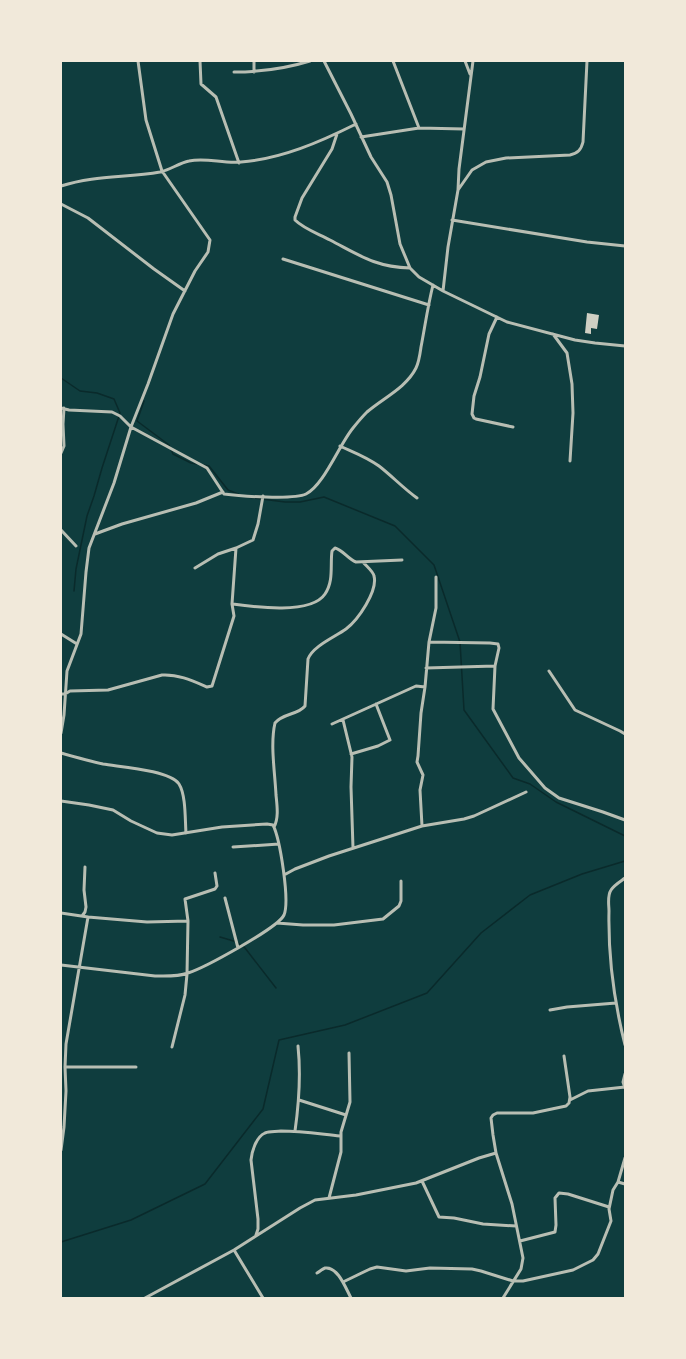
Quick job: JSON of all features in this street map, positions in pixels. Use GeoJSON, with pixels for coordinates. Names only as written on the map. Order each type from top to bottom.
{"type":"FeatureCollection","features":[{"type":"Feature","properties":{"kind":"street"},"geometry":{"type":"LineString","coordinates":[[61,733],[64,716],[63,694],[67,671],[81,634],[89,548],[114,483],[131,427],[173,314],[195,271],[208,252],[210,240],[162,172],[146,120],[138,61]]}},
{"type":"Feature","properties":{"kind":"street"},"geometry":{"type":"LineString","coordinates":[[200,61],[201,84],[216,97],[239,163]]}},
{"type":"Feature","properties":{"kind":"street"},"geometry":{"type":"LineString","coordinates":[[254,61],[254,72]]}},
{"type":"Feature","properties":{"kind":"street"},"geometry":{"type":"LineString","coordinates":[[234,72],[254,72],[289,67],[310,61]]}},
{"type":"Feature","properties":{"kind":"street"},"geometry":{"type":"LineString","coordinates":[[324,61],[361,137],[386,182],[391,196],[400,244],[410,268],[419,277],[497,317],[515,324],[595,343],[625,346]]}},
{"type":"Feature","properties":{"kind":"street"},"geometry":{"type":"LineString","coordinates":[[393,61],[419,128]]}},
{"type":"Feature","properties":{"kind":"street"},"geometry":{"type":"LineString","coordinates":[[465,61],[471,75]]}},
{"type":"Feature","properties":{"kind":"street"},"geometry":{"type":"LineString","coordinates":[[443,290],[452,220],[458,190],[473,61]]}},
{"type":"Feature","properties":{"kind":"street"},"geometry":{"type":"LineString","coordinates":[[458,190],[472,170],[486,162],[506,158],[570,155],[581,149],[587,61]]}},
{"type":"Feature","properties":{"kind":"street"},"geometry":{"type":"LineString","coordinates":[[61,186],[103,177],[162,172],[188,161],[199,159],[239,163],[260,159],[307,146],[337,134],[356,124]]}},
{"type":"Feature","properties":{"kind":"street"},"geometry":{"type":"LineString","coordinates":[[361,137],[419,128],[464,129]]}},
{"type":"Feature","properties":{"kind":"street"},"geometry":{"type":"LineString","coordinates":[[337,134],[327,158],[302,198],[296,212],[295,220],[370,261],[390,267],[410,268]]}},
{"type":"Feature","properties":{"kind":"street"},"geometry":{"type":"LineString","coordinates":[[61,204],[88,218],[185,291]]}},
{"type":"Feature","properties":{"kind":"street"},"geometry":{"type":"LineString","coordinates":[[452,220],[587,242],[625,246]]}},
{"type":"Feature","properties":{"kind":"street"},"geometry":{"type":"LineString","coordinates":[[283,259],[428,305]]}},
{"type":"Feature","properties":{"kind":"street"},"geometry":{"type":"LineString","coordinates":[[95,534],[122,524],[196,503],[222,492],[227,494],[292,497],[307,494],[326,472],[340,446],[360,420],[367,412],[402,385],[415,369],[422,344],[433,284]]}},
{"type":"Feature","properties":{"kind":"street"},"geometry":{"type":"LineString","coordinates":[[497,317],[489,334],[480,377],[474,396],[472,416],[476,419],[513,427]]}},
{"type":"Feature","properties":{"kind":"street"},"geometry":{"type":"LineString","coordinates":[[553,334],[567,353],[571,372],[573,413],[570,461]]}},
{"type":"Feature","properties":{"kind":"street"},"geometry":{"type":"LineString","coordinates":[[61,453],[64,446],[62,408],[112,412],[120,416],[131,427],[207,468],[215,478],[222,492]]}},
{"type":"Feature","properties":{"kind":"street"},"geometry":{"type":"LineString","coordinates":[[340,446],[373,462],[417,498]]}},
{"type":"Feature","properties":{"kind":"street"},"geometry":{"type":"LineString","coordinates":[[195,568],[214,556],[251,542],[254,538],[263,496]]}},
{"type":"Feature","properties":{"kind":"street"},"geometry":{"type":"LineString","coordinates":[[61,530],[76,546]]}},
{"type":"Feature","properties":{"kind":"street"},"geometry":{"type":"LineString","coordinates":[[63,694],[70,691],[108,690],[162,675],[177,676],[210,687],[212,686],[234,616],[232,604],[236,548]]}},
{"type":"Feature","properties":{"kind":"street"},"geometry":{"type":"LineString","coordinates":[[232,604],[265,608],[288,608],[311,604],[322,597],[328,589],[332,576],[332,555],[334,548],[338,548],[353,561],[402,560]]}},
{"type":"Feature","properties":{"kind":"street"},"geometry":{"type":"LineString","coordinates":[[61,965],[155,976],[187,974],[238,948],[277,923],[282,918],[285,912],[284,875],[279,844],[274,827],[276,823],[277,808],[274,755],[276,723],[280,718],[302,709],[305,706],[308,659],[310,654],[351,625],[368,602],[372,594],[375,578],[373,573],[362,562]]}},
{"type":"Feature","properties":{"kind":"street"},"geometry":{"type":"LineString","coordinates":[[422,826],[420,790],[423,776],[417,762],[429,642],[436,608],[436,577]]}},
{"type":"Feature","properties":{"kind":"street"},"geometry":{"type":"LineString","coordinates":[[61,634],[77,644]]}},
{"type":"Feature","properties":{"kind":"street"},"geometry":{"type":"LineString","coordinates":[[429,642],[499,645],[495,666],[492,709],[519,758],[545,788],[559,798],[625,820]]}},
{"type":"Feature","properties":{"kind":"street"},"geometry":{"type":"LineString","coordinates":[[426,668],[495,666]]}},
{"type":"Feature","properties":{"kind":"street"},"geometry":{"type":"LineString","coordinates":[[549,671],[574,710],[625,734]]}},
{"type":"Feature","properties":{"kind":"street"},"geometry":{"type":"LineString","coordinates":[[332,724],[416,686],[425,687]]}},
{"type":"Feature","properties":{"kind":"street"},"geometry":{"type":"LineString","coordinates":[[351,754],[378,746],[390,740],[376,704]]}},
{"type":"Feature","properties":{"kind":"street"},"geometry":{"type":"LineString","coordinates":[[343,720],[351,754],[353,848]]}},
{"type":"Feature","properties":{"kind":"street"},"geometry":{"type":"LineString","coordinates":[[620,731],[625,729]]}},
{"type":"Feature","properties":{"kind":"street"},"geometry":{"type":"LineString","coordinates":[[61,753],[103,764],[154,772],[174,779],[179,785],[182,795],[186,833]]}},
{"type":"Feature","properties":{"kind":"street"},"geometry":{"type":"LineString","coordinates":[[284,875],[305,865],[422,826],[470,818],[526,792]]}},
{"type":"Feature","properties":{"kind":"street"},"geometry":{"type":"LineString","coordinates":[[61,801],[113,810],[142,826],[165,835],[172,836],[248,824],[267,824],[273,825],[274,827]]}},
{"type":"Feature","properties":{"kind":"street"},"geometry":{"type":"LineString","coordinates":[[233,848],[279,844]]}},
{"type":"Feature","properties":{"kind":"street"},"geometry":{"type":"LineString","coordinates":[[82,916],[86,907],[84,890],[85,868]]}},
{"type":"Feature","properties":{"kind":"street"},"geometry":{"type":"LineString","coordinates":[[172,1047],[185,995],[187,974],[188,921],[185,898],[215,889],[217,886],[215,873]]}},
{"type":"Feature","properties":{"kind":"street"},"geometry":{"type":"LineString","coordinates":[[625,878],[611,890],[609,896],[610,960],[616,1003],[625,1045]]}},
{"type":"Feature","properties":{"kind":"street"},"geometry":{"type":"LineString","coordinates":[[277,923],[334,925],[383,919],[399,906],[402,893],[401,881]]}},
{"type":"Feature","properties":{"kind":"street"},"geometry":{"type":"LineString","coordinates":[[225,898],[238,948]]}},
{"type":"Feature","properties":{"kind":"street"},"geometry":{"type":"LineString","coordinates":[[61,913],[147,922],[188,921]]}},
{"type":"Feature","properties":{"kind":"street"},"geometry":{"type":"LineString","coordinates":[[61,1150],[66,1075],[66,1044],[88,917]]}},
{"type":"Feature","properties":{"kind":"street"},"geometry":{"type":"LineString","coordinates":[[550,1010],[616,1003]]}},
{"type":"Feature","properties":{"kind":"street"},"geometry":{"type":"LineString","coordinates":[[295,1131],[299,1100],[300,1070],[298,1046]]}},
{"type":"Feature","properties":{"kind":"street"},"geometry":{"type":"LineString","coordinates":[[329,1198],[341,1152],[340,1136],[350,1100],[349,1053]]}},
{"type":"Feature","properties":{"kind":"street"},"geometry":{"type":"LineString","coordinates":[[564,1056],[570,1100]]}},
{"type":"Feature","properties":{"kind":"street"},"geometry":{"type":"LineString","coordinates":[[65,1067],[136,1067]]}},
{"type":"Feature","properties":{"kind":"street"},"geometry":{"type":"LineString","coordinates":[[61,1074],[66,1075]]}},
{"type":"Feature","properties":{"kind":"street"},"geometry":{"type":"LineString","coordinates":[[503,1298],[523,1266],[523,1258],[512,1204],[496,1153],[491,1118],[497,1113],[533,1113],[564,1107],[570,1100],[588,1092],[625,1088],[623,1082],[625,1074]]}},
{"type":"Feature","properties":{"kind":"street"},"geometry":{"type":"LineString","coordinates":[[299,1100],[346,1115]]}},
{"type":"Feature","properties":{"kind":"street"},"geometry":{"type":"LineString","coordinates":[[256,1235],[258,1219],[251,1162],[252,1153],[257,1142],[265,1133],[272,1132],[295,1131],[340,1136]]}},
{"type":"Feature","properties":{"kind":"street"},"geometry":{"type":"LineString","coordinates":[[145,1298],[234,1250],[256,1235],[315,1200],[356,1195],[422,1181],[496,1153]]}},
{"type":"Feature","properties":{"kind":"street"},"geometry":{"type":"LineString","coordinates":[[343,1282],[377,1267],[406,1271],[430,1268],[472,1269],[513,1281],[523,1281],[566,1272],[593,1260],[598,1254],[610,1224],[611,1219],[609,1206],[613,1188],[618,1182],[625,1158]]}},
{"type":"Feature","properties":{"kind":"street"},"geometry":{"type":"LineString","coordinates":[[422,1181],[438,1215],[442,1218],[454,1218],[490,1225],[516,1226]]}},
{"type":"Feature","properties":{"kind":"street"},"geometry":{"type":"LineString","coordinates":[[618,1182],[625,1184]]}},
{"type":"Feature","properties":{"kind":"street"},"geometry":{"type":"LineString","coordinates":[[520,1241],[555,1232],[555,1198],[558,1193],[568,1194],[609,1206]]}},
{"type":"Feature","properties":{"kind":"street"},"geometry":{"type":"LineString","coordinates":[[234,1250],[263,1298]]}},
{"type":"Feature","properties":{"kind":"street"},"geometry":{"type":"LineString","coordinates":[[317,1273],[323,1268],[337,1273],[351,1298]]}},
{"type":"Feature","properties":{"kind":"building"},"geometry":{"type":"Polygon","coordinates":[[[587,313],[599,315],[597,329],[591,328],[591,334],[585,333],[587,313]]]}},
{"type":"Feature","properties":{"kind":"waterway"},"geometry":{"type":"LineString","coordinates":[[61,378],[80,391],[97,393],[114,399],[120,413],[87,516],[76,569],[74,591]]}},
{"type":"Feature","properties":{"kind":"waterway"},"geometry":{"type":"LineString","coordinates":[[144,401],[137,421],[169,445],[173,454],[191,463],[197,464]]}},
{"type":"Feature","properties":{"kind":"waterway"},"geometry":{"type":"LineString","coordinates":[[204,465],[209,466],[228,490],[238,494]]}},
{"type":"Feature","properties":{"kind":"waterway"},"geometry":{"type":"LineString","coordinates":[[247,497],[285,502],[300,502],[324,497],[395,526],[434,565],[460,642],[464,710],[513,778],[530,784],[556,802],[625,836]]}},
{"type":"Feature","properties":{"kind":"waterway"},"geometry":{"type":"LineString","coordinates":[[61,1242],[131,1220],[205,1184],[263,1109],[279,1040],[345,1025],[427,993],[481,933],[530,895],[582,874],[625,861]]}},
{"type":"Feature","properties":{"kind":"waterway"},"geometry":{"type":"LineString","coordinates":[[220,937],[237,942],[245,948],[276,988]]}}]}
